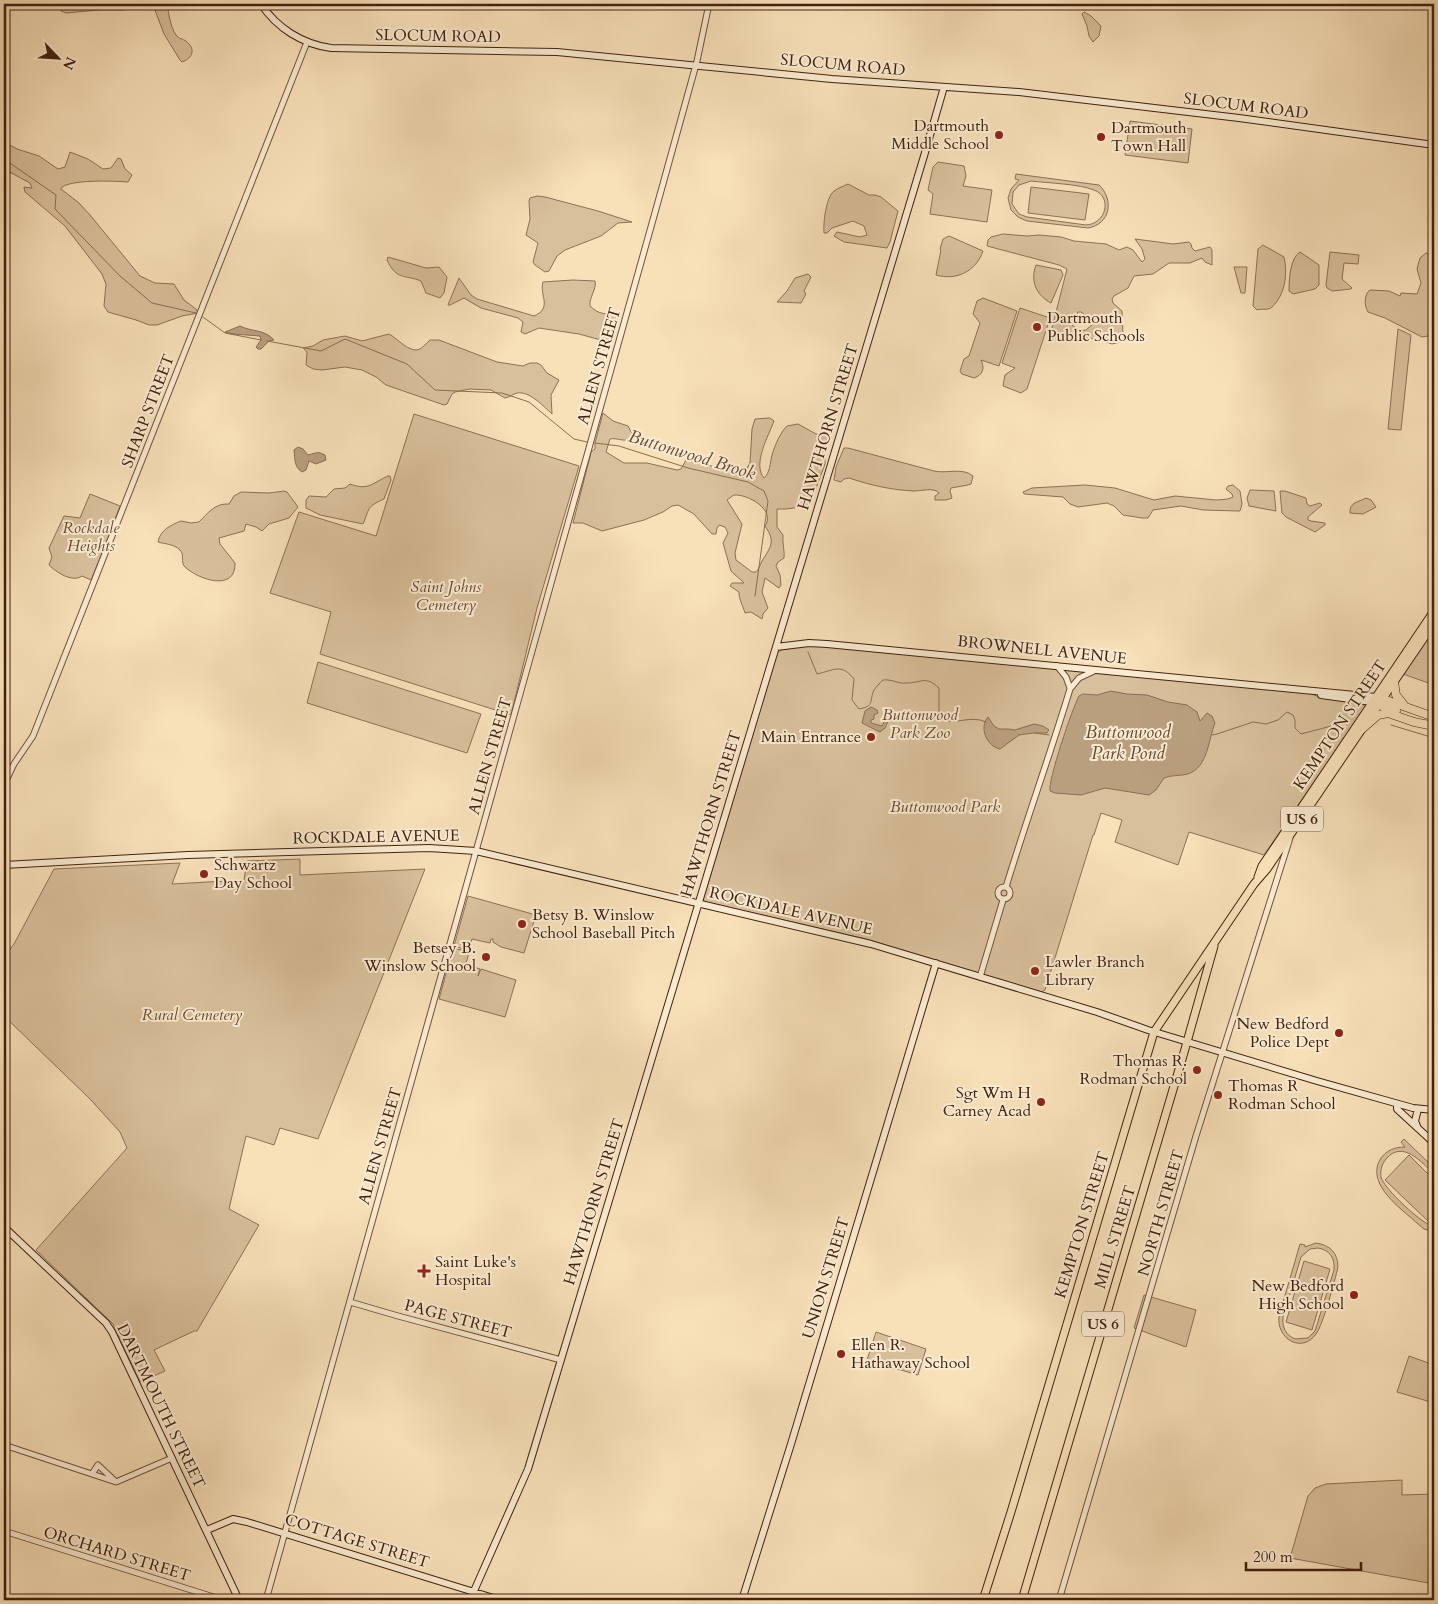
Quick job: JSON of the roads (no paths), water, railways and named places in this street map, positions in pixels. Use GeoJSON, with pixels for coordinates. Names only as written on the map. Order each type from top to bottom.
{"type":"FeatureCollection","features":[{"type":"Feature","properties":{"kind":"highway"},"geometry":{"type":"LineString","coordinates":[[1394,682],[1396,695],[1404,705]]}},
{"type":"Feature","properties":{"kind":"highway"},"geometry":{"type":"LineString","coordinates":[[1377,701],[1404,705],[1434,717]]}},
{"type":"Feature","properties":{"kind":"highway"},"geometry":{"type":"LineString","coordinates":[[1377,701],[1434,726]]}},
{"type":"Feature","properties":{"kind":"highway"},"geometry":{"type":"LineString","coordinates":[[1362,729],[1376,716],[1388,713],[1434,726]]}},
{"type":"Feature","properties":{"kind":"main road","name":"SLOCUM ROAD"},"geometry":{"type":"LineString","coordinates":[[262,4],[281,26],[307,42],[339,49],[551,52],[1035,94],[1434,145]]}},
{"type":"Feature","properties":{"kind":"main road","name":"HAWTHORN STREET"},"geometry":{"type":"LineString","coordinates":[[470,1600],[528,1469],[944,87]]}},
{"type":"Feature","properties":{"kind":"main road","name":"KEMPTON STREET"},"geometry":{"type":"LineString","coordinates":[[983,1600],[1014,1503],[1154,1032],[1256,881],[1267,869],[1278,848],[1377,701],[1434,611]]}},
{"type":"Feature","properties":{"kind":"main road","name":"KEMPTON STREET"},"geometry":{"type":"LineString","coordinates":[[1278,848],[1291,834],[1362,729],[1377,701],[1394,682],[1434,624]]}},
{"type":"Feature","properties":{"kind":"main road"},"geometry":{"type":"LineString","coordinates":[[782,629],[785,637],[793,644]]}},
{"type":"Feature","properties":{"kind":"main road","name":"BROWNELL AVENUE"},"geometry":{"type":"LineString","coordinates":[[776,647],[809,643],[827,644],[1305,690],[1326,696],[1377,701]]}},
{"type":"Feature","properties":{"kind":"main road","name":"ROCKDALE AVENUE"},"geometry":{"type":"LineString","coordinates":[[4,865],[192,855],[430,848],[476,851],[862,942],[980,976],[1097,1012],[1154,1032],[1397,1104],[1418,1109],[1434,1110]]}},
{"type":"Feature","properties":{"kind":"main road","name":"MILL STREET"},"geometry":{"type":"LineString","coordinates":[[1022,1600],[1216,939]]}},
{"type":"Feature","properties":{"kind":"main road","name":"UNION STREET"},"geometry":{"type":"LineString","coordinates":[[742,1600],[936,964]]}},
{"type":"Feature","properties":{"kind":"main road"},"geometry":{"type":"LineString","coordinates":[[1397,1104],[1396,1109],[1434,1143]]}},
{"type":"Feature","properties":{"kind":"main road"},"geometry":{"type":"LineString","coordinates":[[1416,1126],[1415,1121],[1418,1109]]}},
{"type":"Feature","properties":{"kind":"main road","name":"DARTMOUTH STREET"},"geometry":{"type":"LineString","coordinates":[[4,1229],[106,1323],[112,1332],[240,1600]]}},
{"type":"Feature","properties":{"kind":"main road","name":"COTTAGE STREET"},"geometry":{"type":"LineString","coordinates":[[207,1530],[233,1519],[285,1533],[500,1600]]}},
{"type":"Feature","properties":{"kind":"street","name":"ALLEN STREET"},"geometry":{"type":"LineString","coordinates":[[266,1600],[696,66],[709,4]]}},
{"type":"Feature","properties":{"kind":"street","name":"SHARP STREET"},"geometry":{"type":"LineString","coordinates":[[4,785],[17,760],[32,740],[307,42]]}},
{"type":"Feature","properties":{"kind":"street"},"geometry":{"type":"LineString","coordinates":[[1056,666],[1066,677],[1070,688]]}},
{"type":"Feature","properties":{"kind":"street"},"geometry":{"type":"LineString","coordinates":[[1006,887],[1030,811],[1045,772],[1070,688],[1079,678],[1097,670]]}},
{"type":"Feature","properties":{"kind":"street","name":"NORTH STREET"},"geometry":{"type":"LineString","coordinates":[[1059,1600],[1223,1052],[1291,834]]}},
{"type":"Feature","properties":{"kind":"street"},"geometry":{"type":"LineString","coordinates":[[1002,900],[1008,899],[1010,896],[1010,891],[1006,887]]}},
{"type":"Feature","properties":{"kind":"street"},"geometry":{"type":"LineString","coordinates":[[1002,900],[998,896],[998,891],[1006,887]]}},
{"type":"Feature","properties":{"kind":"street"},"geometry":{"type":"LineString","coordinates":[[980,976],[1002,900]]}},
{"type":"Feature","properties":{"kind":"street","name":"PAGE STREET"},"geometry":{"type":"LineString","coordinates":[[350,1302],[561,1360]]}},
{"type":"Feature","properties":{"kind":"street"},"geometry":{"type":"LineString","coordinates":[[4,1445],[116,1482],[172,1458]]}},
{"type":"Feature","properties":{"kind":"street"},"geometry":{"type":"LineString","coordinates":[[92,1474],[98,1464],[116,1482]]}},
{"type":"Feature","properties":{"kind":"street","name":"ORCHARD STREET"},"geometry":{"type":"LineString","coordinates":[[4,1530],[223,1600]]}},
{"type":"Feature","properties":{"kind":"water"},"geometry":{"type":"Polygon","coordinates":[[[240,326],[262,332],[274,340],[269,341],[261,349],[258,349],[256,347],[261,340],[260,336],[225,332],[240,326]]]}},
{"type":"Feature","properties":{"kind":"water"},"geometry":{"type":"Polygon","coordinates":[[[298,447],[303,449],[308,455],[323,454],[326,460],[316,464],[309,461],[306,470],[302,472],[296,465],[295,460],[294,450],[298,447]]]}},
{"type":"Feature","properties":{"kind":"water","name":"Buttonwood Park Pond"},"geometry":{"type":"Polygon","coordinates":[[[1111,691],[1147,695],[1168,702],[1187,705],[1197,712],[1200,721],[1207,713],[1212,716],[1215,723],[1200,766],[1188,774],[1164,778],[1156,790],[1149,795],[1105,788],[1081,795],[1050,791],[1056,760],[1079,696],[1083,694],[1097,695],[1111,691]]]}},
{"type":"Feature","properties":{"kind":"water"},"geometry":{"type":"Polygon","coordinates":[[[871,707],[877,710],[878,713],[874,715],[871,723],[882,726],[884,722],[882,719],[888,717],[889,719],[885,728],[880,732],[862,723],[865,711],[871,707]]]}},
{"type":"Feature","properties":{"kind":"water"},"geometry":{"type":"Polygon","coordinates":[[[988,717],[994,726],[999,729],[1015,730],[1034,724],[1049,730],[1047,733],[1019,735],[1000,749],[991,744],[985,736],[984,726],[988,717]]]}},
{"type":"Feature","properties":{"kind":"waterway","name":"Buttonwood Brook"},"geometry":{"type":"LineString","coordinates":[[4,159],[56,195],[55,209],[120,276],[152,303],[196,313]]}},
{"type":"Feature","properties":{"kind":"waterway","name":"Buttonwood Brook"},"geometry":{"type":"LineString","coordinates":[[203,317],[225,333],[261,340]]}},
{"type":"Feature","properties":{"kind":"waterway","name":"Buttonwood Brook"},"geometry":{"type":"LineString","coordinates":[[267,341],[321,351],[345,339],[407,364],[435,390],[502,393],[529,402],[574,439],[587,442]]}},
{"type":"Feature","properties":{"kind":"waterway","name":"Buttonwood Brook"},"geometry":{"type":"LineString","coordinates":[[595,443],[619,446],[688,468],[748,482],[764,491],[768,501],[755,596]]}},
{"type":"Feature","properties":{"kind":"waterway","name":"Buttonwood Brook"},"geometry":{"type":"LineString","coordinates":[[808,652],[817,674],[841,669],[854,679],[852,700],[859,709],[869,705],[874,690],[883,680],[903,683],[927,681],[939,688],[939,718],[950,721],[974,719],[986,722]]}},
{"type":"Feature","properties":{"kind":"waterway","name":"Buttonwood Brook"},"geometry":{"type":"LineString","coordinates":[[1212,735],[1253,722],[1266,724],[1278,720],[1287,712],[1293,715],[1295,728],[1301,734],[1339,724]]}},
{"type":"Feature","properties":{"kind":"waterway","name":"Buttonwood Brook"},"geometry":{"type":"LineString","coordinates":[[1391,725],[1434,738]]}},
{"type":"Feature","properties":{"kind":"waterway","name":"Buttonwood Brook"},"geometry":{"type":"LineString","coordinates":[[1035,733],[1049,735]]}},
{"type":"Feature","properties":{"kind":"place","name":"Dartmouth Middle School"},"geometry":{"type":"Point","coordinates":[999,135]}},
{"type":"Feature","properties":{"kind":"place","name":"Dartmouth Town Hall"},"geometry":{"type":"Point","coordinates":[1101,137]}},
{"type":"Feature","properties":{"kind":"place","name":"Dartmouth Public Schools"},"geometry":{"type":"Point","coordinates":[1037,327]}},
{"type":"Feature","properties":{"kind":"place","name":"Main Entrance"},"geometry":{"type":"Point","coordinates":[871,737]}},
{"type":"Feature","properties":{"kind":"place","name":"Schwartz Day School"},"geometry":{"type":"Point","coordinates":[204,874]}},
{"type":"Feature","properties":{"kind":"place","name":"Betsy B. Winslow School Baseball Pitch"},"geometry":{"type":"Point","coordinates":[522,924]}},
{"type":"Feature","properties":{"kind":"place","name":"Betsey B. Winslow School"},"geometry":{"type":"Point","coordinates":[486,957]}},
{"type":"Feature","properties":{"kind":"place","name":"Lawler Branch Library"},"geometry":{"type":"Point","coordinates":[1035,971]}},
{"type":"Feature","properties":{"kind":"place","name":"New Bedford Police Dept"},"geometry":{"type":"Point","coordinates":[1339,1033]}},
{"type":"Feature","properties":{"kind":"place","name":"Thomas R. Rodman School"},"geometry":{"type":"Point","coordinates":[1197,1070]}},
{"type":"Feature","properties":{"kind":"place","name":"Thomas R Rodman School"},"geometry":{"type":"Point","coordinates":[1218,1095]}},
{"type":"Feature","properties":{"kind":"place","name":"Sgt Wm H Carney Acad"},"geometry":{"type":"Point","coordinates":[1041,1102]}},
{"type":"Feature","properties":{"kind":"place","name":"Saint Luke's Hospital"},"geometry":{"type":"Point","coordinates":[424,1271]}},
{"type":"Feature","properties":{"kind":"place","name":"New Bedford High School"},"geometry":{"type":"Point","coordinates":[1354,1295]}},
{"type":"Feature","properties":{"kind":"place","name":"Ellen R. Hathaway School"},"geometry":{"type":"Point","coordinates":[841,1354]}},
{"type":"Feature","properties":{"kind":"park label","name":"Rockdale Heights"},"geometry":{"type":"Point","coordinates":[91,537]}},
{"type":"Feature","properties":{"kind":"park label","name":"Saint Johns Cemetery"},"geometry":{"type":"Point","coordinates":[446,596]}},
{"type":"Feature","properties":{"kind":"park label","name":"Buttonwood Park Zoo"},"geometry":{"type":"Point","coordinates":[920,724]}},
{"type":"Feature","properties":{"kind":"park label","name":"Buttonwood Park"},"geometry":{"type":"Point","coordinates":[945,807]}},
{"type":"Feature","properties":{"kind":"park label","name":"Rural Cemetery"},"geometry":{"type":"Point","coordinates":[192,1015]}}]}
